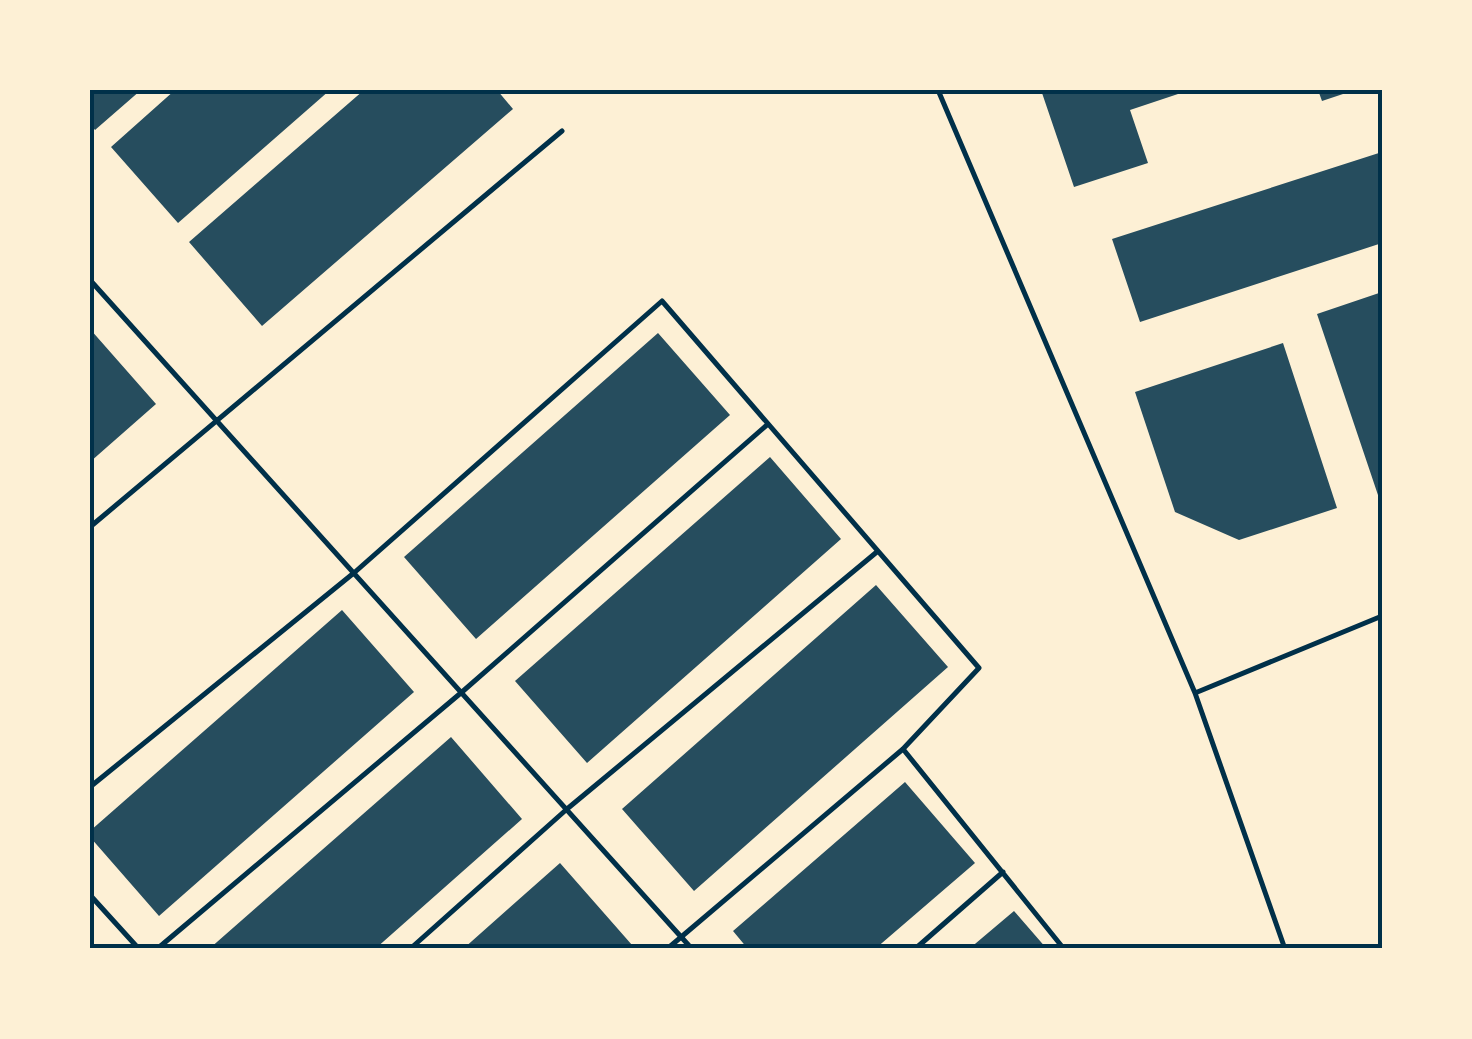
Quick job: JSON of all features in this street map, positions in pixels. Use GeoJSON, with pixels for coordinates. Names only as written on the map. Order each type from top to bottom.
{"type":"FeatureCollection","features":[{"type":"Feature","properties":{"kind":"lane"},"geometry":{"type":"LineString","coordinates":[[938,90],[1195,693],[1285,949]]}},
{"type":"Feature","properties":{"kind":"lane"},"geometry":{"type":"LineString","coordinates":[[90,526],[562,131]]}},
{"type":"Feature","properties":{"kind":"lane"},"geometry":{"type":"LineString","coordinates":[[90,280],[692,949]]}},
{"type":"Feature","properties":{"kind":"lane"},"geometry":{"type":"LineString","coordinates":[[90,787],[355,572],[662,302],[979,668],[903,749],[667,949]]}},
{"type":"Feature","properties":{"kind":"lane"},"geometry":{"type":"LineString","coordinates":[[157,949],[462,692],[768,424]]}},
{"type":"Feature","properties":{"kind":"lane"},"geometry":{"type":"LineString","coordinates":[[410,949],[567,809],[878,551]]}},
{"type":"Feature","properties":{"kind":"lane"},"geometry":{"type":"LineString","coordinates":[[1195,693],[1382,616]]}},
{"type":"Feature","properties":{"kind":"lane"},"geometry":{"type":"LineString","coordinates":[[903,749],[1064,949]]}},
{"type":"Feature","properties":{"kind":"lane"},"geometry":{"type":"LineString","coordinates":[[914,949],[1003,872]]}},
{"type":"Feature","properties":{"kind":"lane"},"geometry":{"type":"LineString","coordinates":[[90,896],[139,949]]}},
{"type":"Feature","properties":{"kind":"building"},"geometry":{"type":"Polygon","coordinates":[[[90,90],[141,90],[95,130],[90,124],[90,90]]]}},
{"type":"Feature","properties":{"kind":"building"},"geometry":{"type":"Polygon","coordinates":[[[175,90],[330,90],[178,223],[111,147],[175,90]]]}},
{"type":"Feature","properties":{"kind":"building"},"geometry":{"type":"Polygon","coordinates":[[[364,90],[497,90],[513,109],[262,326],[189,242],[364,90]]]}},
{"type":"Feature","properties":{"kind":"building"},"geometry":{"type":"Polygon","coordinates":[[[1041,90],[1187,91],[1130,110],[1148,163],[1074,187],[1041,90]]]}},
{"type":"Feature","properties":{"kind":"building"},"geometry":{"type":"Polygon","coordinates":[[[1318,90],[1351,90],[1352,91],[1322,101],[1318,90]]]}},
{"type":"Feature","properties":{"kind":"building"},"geometry":{"type":"Polygon","coordinates":[[[1382,152],[1382,243],[1140,322],[1112,239],[1382,152]]]}},
{"type":"Feature","properties":{"kind":"building"},"geometry":{"type":"Polygon","coordinates":[[[1382,292],[1382,504],[1381,504],[1317,314],[1382,292]]]}},
{"type":"Feature","properties":{"kind":"building"},"geometry":{"type":"Polygon","coordinates":[[[90,329],[156,404],[90,462],[90,329]]]}},
{"type":"Feature","properties":{"kind":"building"},"geometry":{"type":"Polygon","coordinates":[[[658,333],[730,415],[476,639],[404,557],[658,333]]]}},
{"type":"Feature","properties":{"kind":"building"},"geometry":{"type":"Polygon","coordinates":[[[1283,343],[1337,508],[1239,540],[1175,512],[1135,392],[1283,343]]]}},
{"type":"Feature","properties":{"kind":"building"},"geometry":{"type":"Polygon","coordinates":[[[770,457],[841,539],[587,763],[515,681],[770,457]]]}},
{"type":"Feature","properties":{"kind":"building"},"geometry":{"type":"Polygon","coordinates":[[[876,585],[948,667],[694,891],[622,809],[876,585]]]}},
{"type":"Feature","properties":{"kind":"building"},"geometry":{"type":"Polygon","coordinates":[[[342,610],[414,692],[159,916],[90,837],[90,831],[342,610]]]}},
{"type":"Feature","properties":{"kind":"building"},"geometry":{"type":"Polygon","coordinates":[[[451,737],[522,819],[375,949],[209,949],[451,737]]]}},
{"type":"Feature","properties":{"kind":"building"},"geometry":{"type":"Polygon","coordinates":[[[905,782],[975,863],[875,949],[748,949],[733,931],[905,782]]]}},
{"type":"Feature","properties":{"kind":"building"},"geometry":{"type":"Polygon","coordinates":[[[560,863],[632,945],[628,949],[463,949],[560,863]]]}},
{"type":"Feature","properties":{"kind":"building"},"geometry":{"type":"Polygon","coordinates":[[[1014,911],[1047,949],[969,949],[1014,911]]]}}]}
